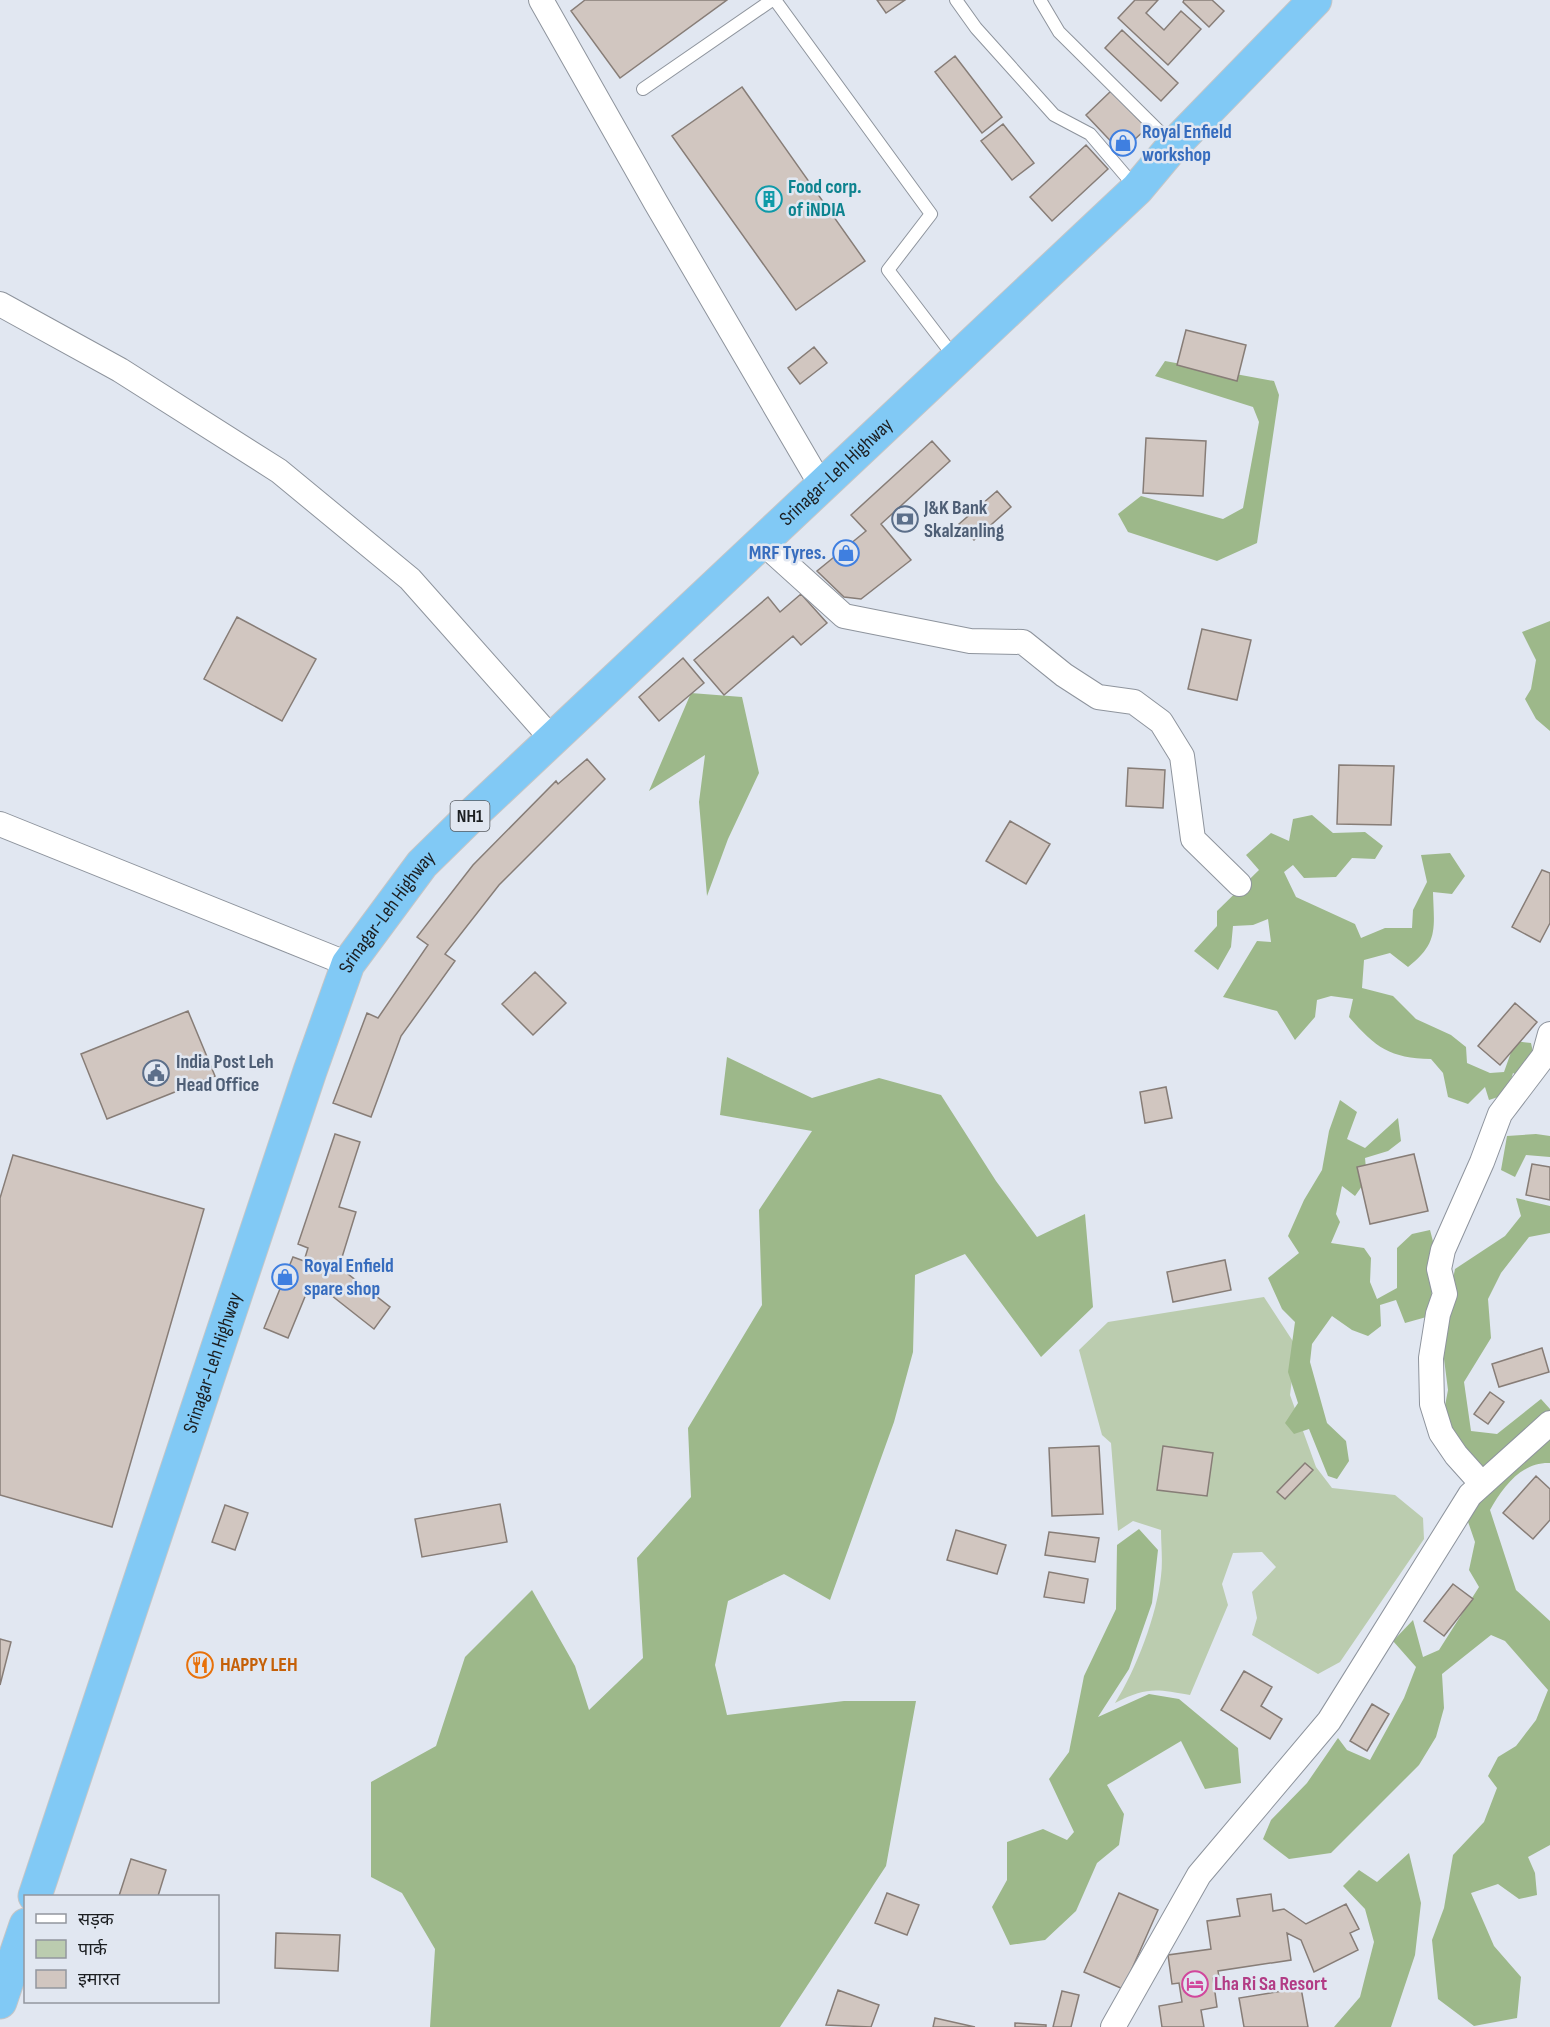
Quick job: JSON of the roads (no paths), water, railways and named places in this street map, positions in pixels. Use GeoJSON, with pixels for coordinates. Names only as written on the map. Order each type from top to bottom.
{"type":"FeatureCollection","features":[{"type":"Feature","properties":{"kind":"highway","name":"Srinagar-Leh Highway"},"geometry":{"type":"LineString","coordinates":[[35,1895],[310,1071],[348,964],[422,864],[1137,189],[1173,146],[1315,0]]}},
{"type":"Feature","properties":{"kind":"highway"},"geometry":{"type":"LineString","coordinates":[[0,2002],[24,1931]]}},
{"type":"Feature","properties":{"kind":"street"},"geometry":{"type":"LineString","coordinates":[[541,0],[650,194],[821,485]]}},
{"type":"Feature","properties":{"kind":"street"},"geometry":{"type":"LineString","coordinates":[[0,304],[120,370],[279,471],[410,579],[552,739]]}},
{"type":"Feature","properties":{"kind":"street"},"geometry":{"type":"LineString","coordinates":[[762,542],[844,616],[970,640],[1023,642],[1064,675],[1098,697],[1134,702],[1161,722],[1182,756],[1193,839],[1239,884]]}},
{"type":"Feature","properties":{"kind":"street"},"geometry":{"type":"LineString","coordinates":[[0,824],[348,964]]}},
{"type":"Feature","properties":{"kind":"street"},"geometry":{"type":"LineString","coordinates":[[1482,1484],[1456,1455],[1441,1432],[1432,1404],[1431,1358],[1438,1314],[1445,1294],[1439,1269],[1443,1250],[1500,1114],[1544,1056],[1550,1034]]}},
{"type":"Feature","properties":{"kind":"street"},"geometry":{"type":"LineString","coordinates":[[1113,2027],[1199,1875],[1329,1721],[1470,1495],[1550,1423]]}},
{"type":"Feature","properties":{"kind":"lane"},"geometry":{"type":"LineString","coordinates":[[644,89],[773,0],[931,214],[888,270],[956,359]]}},
{"type":"Feature","properties":{"kind":"lane"},"geometry":{"type":"LineString","coordinates":[[956,0],[976,28],[1054,115],[1090,134],[1137,189]]}},
{"type":"Feature","properties":{"kind":"lane"},"geometry":{"type":"LineString","coordinates":[[1040,0],[1059,32],[1173,146]]}},
{"type":"Feature","properties":{"kind":"place","name":"Royal Enfield workshop"},"geometry":{"type":"Point","coordinates":[1123,143]}},
{"type":"Feature","properties":{"kind":"place","name":"Food corp. of iNDIA"},"geometry":{"type":"Point","coordinates":[769,199]}},
{"type":"Feature","properties":{"kind":"place","name":"J&K Bank Skalzanling"},"geometry":{"type":"Point","coordinates":[905,519]}},
{"type":"Feature","properties":{"kind":"place","name":"MRF Tyres."},"geometry":{"type":"Point","coordinates":[846,553]}},
{"type":"Feature","properties":{"kind":"place","name":"India Post Leh Head Office"},"geometry":{"type":"Point","coordinates":[156,1073]}},
{"type":"Feature","properties":{"kind":"place","name":"Royal Enfield spare shop"},"geometry":{"type":"Point","coordinates":[285,1277]}},
{"type":"Feature","properties":{"kind":"place","name":"HAPPY LEH"},"geometry":{"type":"Point","coordinates":[200,1665]}},
{"type":"Feature","properties":{"kind":"place","name":"Lha Ri Sa Resort"},"geometry":{"type":"Point","coordinates":[1195,1984]}}]}
